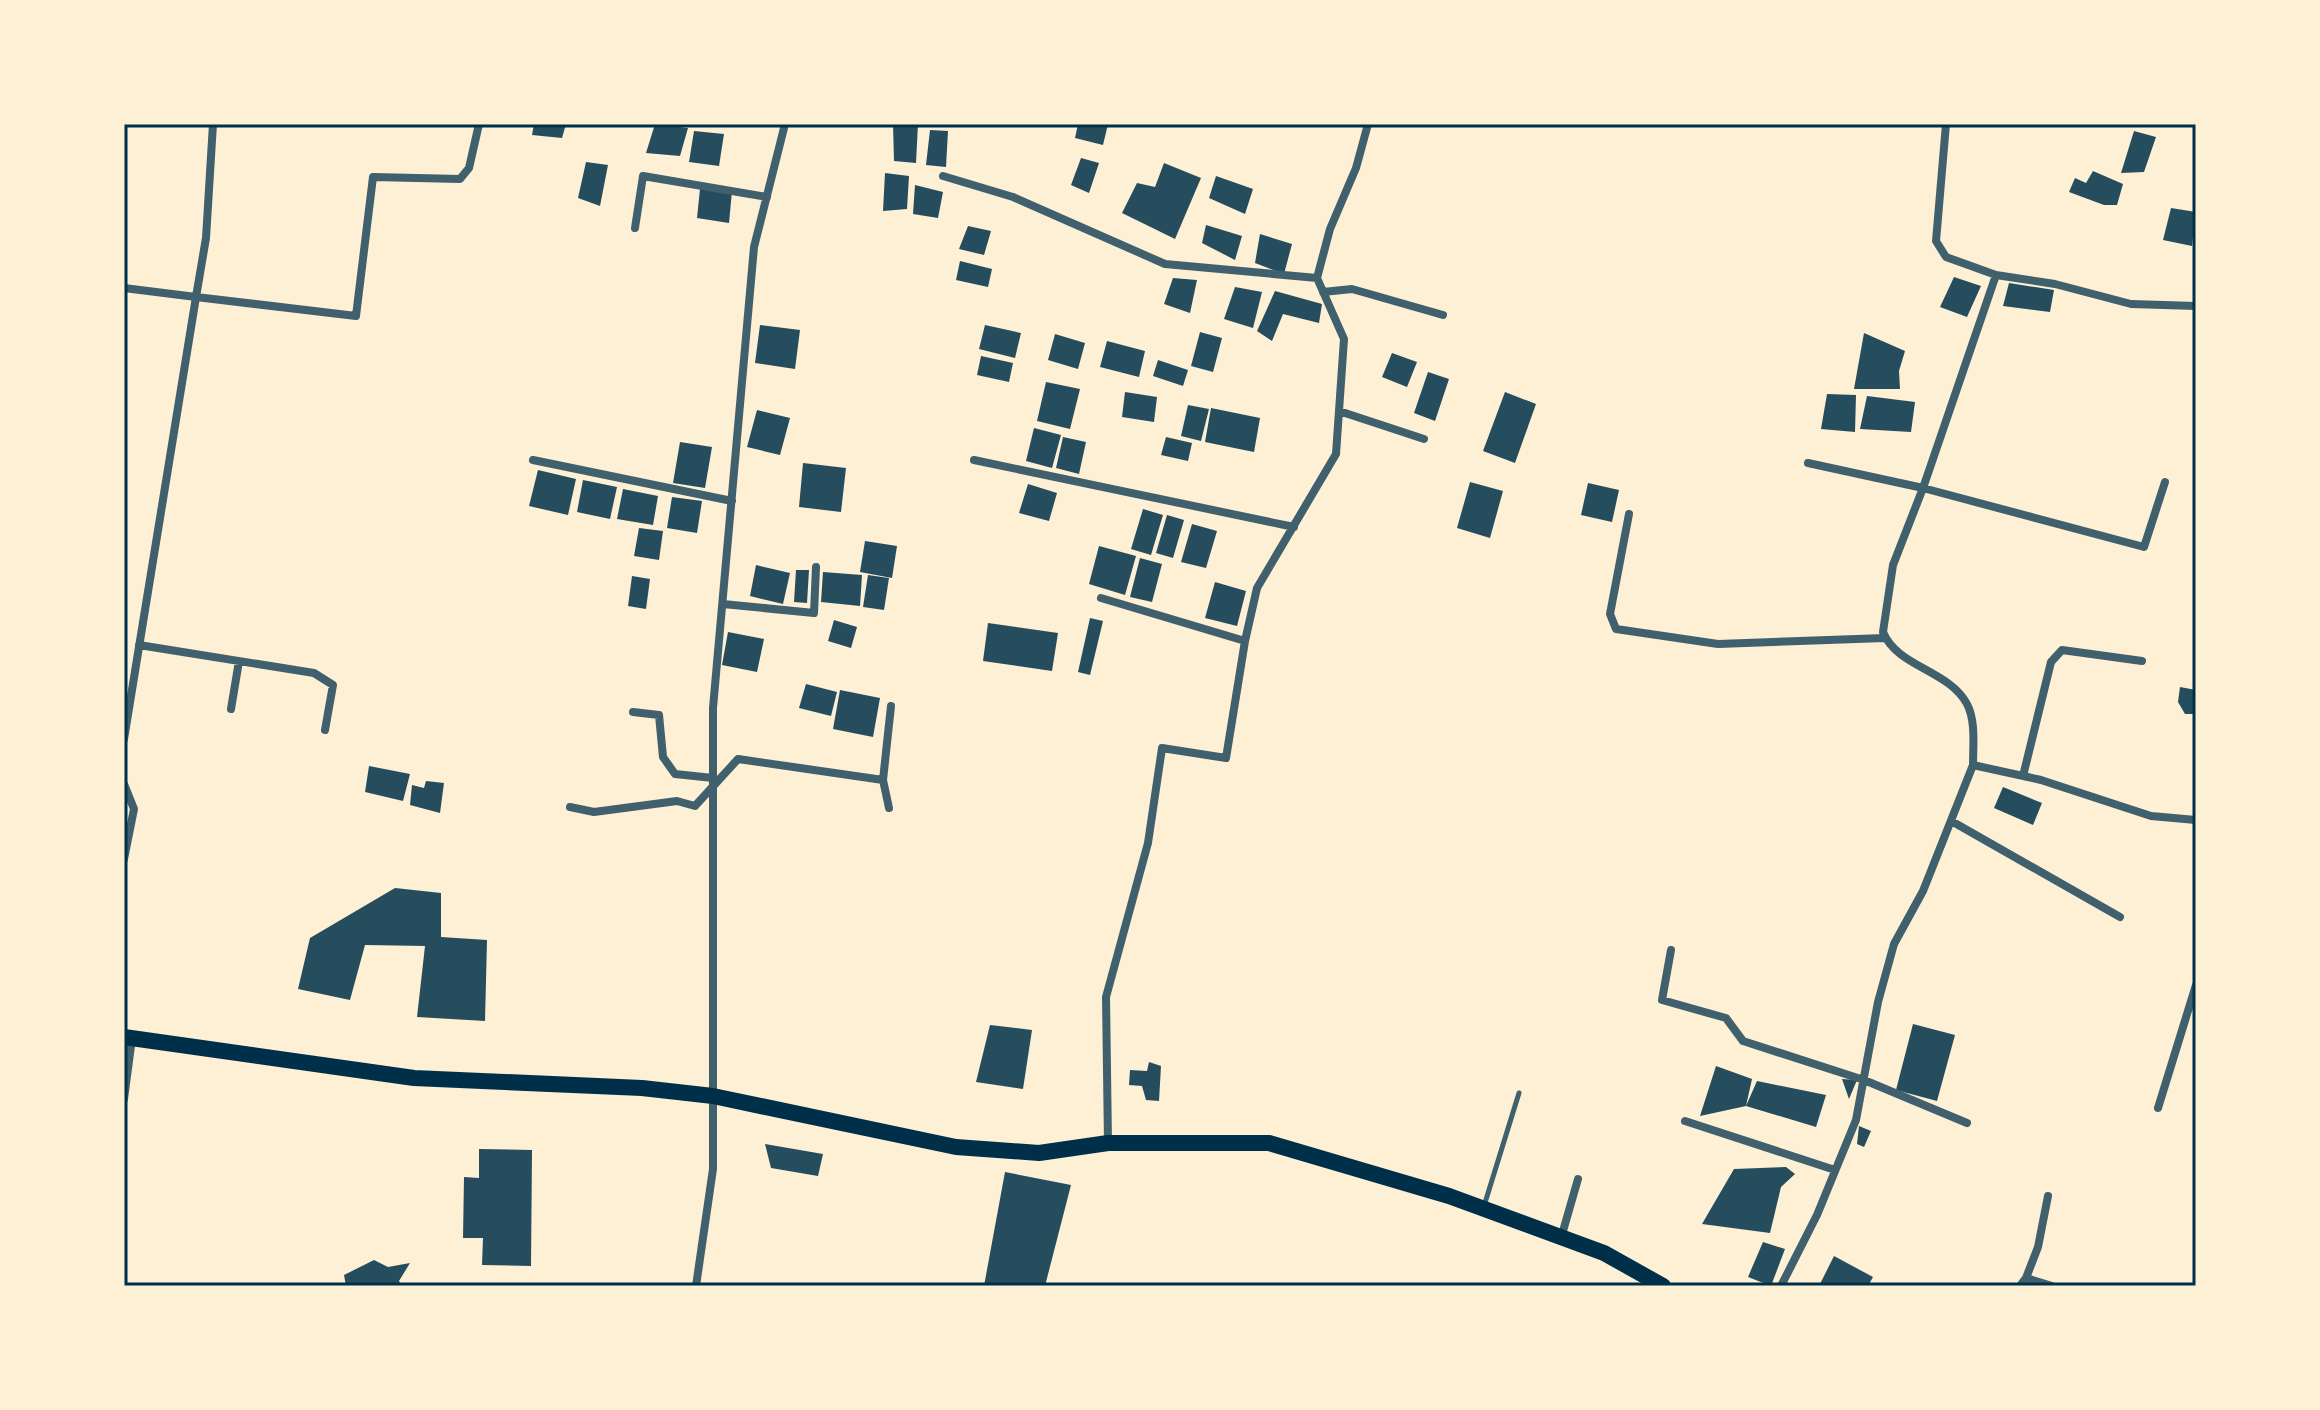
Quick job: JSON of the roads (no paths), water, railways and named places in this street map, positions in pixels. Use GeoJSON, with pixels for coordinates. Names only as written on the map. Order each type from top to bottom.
{"type":"FeatureCollection","features":[{"type":"Feature","properties":{"kind":"highway"},"geometry":{"type":"LineString","coordinates":[[128,1037],[414,1078],[642,1088],[713,1096],[956,1147],[1039,1153],[1108,1143],[1269,1143],[1483,1209],[1604,1253],[1663,1286]]}},
{"type":"Feature","properties":{"kind":"street"},"geometry":{"type":"LineString","coordinates":[[124,739],[206,238],[213,124]]}},
{"type":"Feature","properties":{"kind":"street"},"geometry":{"type":"LineString","coordinates":[[124,288],[356,316],[373,177],[460,179],[469,168],[479,124]]}},
{"type":"Feature","properties":{"kind":"street"},"geometry":{"type":"LineString","coordinates":[[696,1286],[713,1169],[713,708],[754,247],[785,124]]}},
{"type":"Feature","properties":{"kind":"street"},"geometry":{"type":"LineString","coordinates":[[1108,1143],[1106,997],[1148,843],[1162,748],[1226,758],[1257,588],[1336,454],[1344,339],[1317,278],[1330,229],[1356,168],[1368,124]]}},
{"type":"Feature","properties":{"kind":"street"},"geometry":{"type":"LineString","coordinates":[[1946,124],[1936,241],[1946,257],[1996,275],[2055,284],[2131,304],[2196,306]]}},
{"type":"Feature","properties":{"kind":"street"},"geometry":{"type":"LineString","coordinates":[[635,228],[643,176],[767,197]]}},
{"type":"Feature","properties":{"kind":"street"},"geometry":{"type":"LineString","coordinates":[[943,176],[1013,197],[1165,264],[1317,278]]}},
{"type":"Feature","properties":{"kind":"street"},"geometry":{"type":"LineString","coordinates":[[1781,1286],[1856,1120],[1878,1002],[1894,944],[1923,891],[1953,822],[1973,765],[1972,723],[1966,703],[1952,687],[1897,651],[1883,632],[1893,565],[1923,488],[1996,275]]}},
{"type":"Feature","properties":{"kind":"street"},"geometry":{"type":"LineString","coordinates":[[1323,292],[1352,289],[1443,315]]}},
{"type":"Feature","properties":{"kind":"street"},"geometry":{"type":"LineString","coordinates":[[1339,411],[1424,439]]}},
{"type":"Feature","properties":{"kind":"street"},"geometry":{"type":"LineString","coordinates":[[533,460],[732,501]]}},
{"type":"Feature","properties":{"kind":"street"},"geometry":{"type":"LineString","coordinates":[[974,460],[1294,527]]}},
{"type":"Feature","properties":{"kind":"street"},"geometry":{"type":"LineString","coordinates":[[1808,463],[1923,488],[2144,547],[2165,482]]}},
{"type":"Feature","properties":{"kind":"street"},"geometry":{"type":"LineString","coordinates":[[1629,514],[1610,614],[1616,629],[1718,644],[1885,638]]}},
{"type":"Feature","properties":{"kind":"street"},"geometry":{"type":"LineString","coordinates":[[723,604],[814,613],[816,567]]}},
{"type":"Feature","properties":{"kind":"street"},"geometry":{"type":"LineString","coordinates":[[1101,598],[1245,641]]}},
{"type":"Feature","properties":{"kind":"street"},"geometry":{"type":"LineString","coordinates":[[139,645],[314,673],[333,685],[325,730]]}},
{"type":"Feature","properties":{"kind":"street"},"geometry":{"type":"LineString","coordinates":[[2023,776],[2051,662],[2062,650],[2142,661]]}},
{"type":"Feature","properties":{"kind":"street"},"geometry":{"type":"LineString","coordinates":[[231,709],[239,661]]}},
{"type":"Feature","properties":{"kind":"street"},"geometry":{"type":"LineString","coordinates":[[889,808],[883,780],[891,706]]}},
{"type":"Feature","properties":{"kind":"street"},"geometry":{"type":"LineString","coordinates":[[633,712],[659,715],[663,757],[675,774],[712,782]]}},
{"type":"Feature","properties":{"kind":"street"},"geometry":{"type":"LineString","coordinates":[[570,807],[594,812],[677,801],[695,806],[712,782],[738,759],[883,780]]}},
{"type":"Feature","properties":{"kind":"street"},"geometry":{"type":"LineString","coordinates":[[1973,765],[2023,776],[2151,816],[2196,820]]}},
{"type":"Feature","properties":{"kind":"street"},"geometry":{"type":"LineString","coordinates":[[124,784],[134,809],[124,859]]}},
{"type":"Feature","properties":{"kind":"street"},"geometry":{"type":"LineString","coordinates":[[1953,822],[2120,917]]}},
{"type":"Feature","properties":{"kind":"street"},"geometry":{"type":"LineString","coordinates":[[1671,950],[1662,1000],[1726,1018],[1743,1041],[1864,1080],[1967,1123]]}},
{"type":"Feature","properties":{"kind":"street"},"geometry":{"type":"LineString","coordinates":[[2158,1108],[2196,985]]}},
{"type":"Feature","properties":{"kind":"street"},"geometry":{"type":"LineString","coordinates":[[124,1099],[128,1037]]}},
{"type":"Feature","properties":{"kind":"street"},"geometry":{"type":"LineString","coordinates":[[1685,1121],[1835,1170]]}},
{"type":"Feature","properties":{"kind":"street"},"geometry":{"type":"LineString","coordinates":[[1561,1238],[1578,1179]]}},
{"type":"Feature","properties":{"kind":"street"},"geometry":{"type":"LineString","coordinates":[[2048,1196],[2038,1247],[2023,1282],[2052,1286]]}},
{"type":"Feature","properties":{"kind":"lane"},"geometry":{"type":"LineString","coordinates":[[1483,1209],[1519,1093]]}}]}
